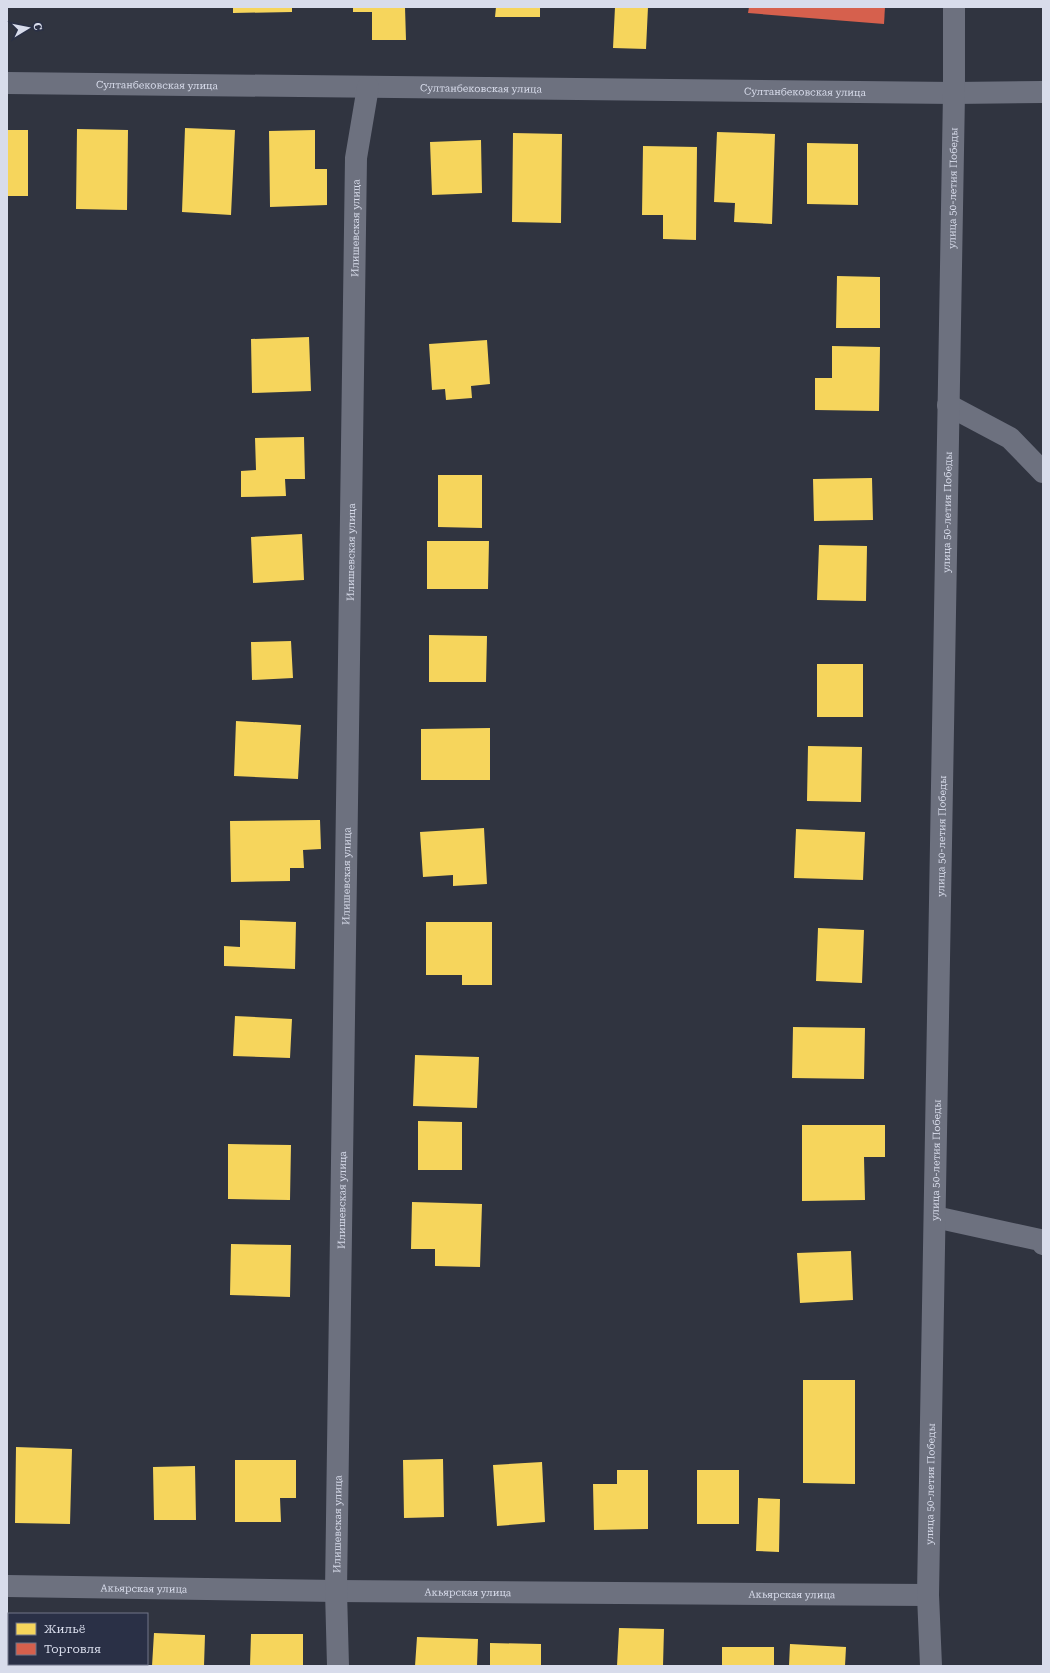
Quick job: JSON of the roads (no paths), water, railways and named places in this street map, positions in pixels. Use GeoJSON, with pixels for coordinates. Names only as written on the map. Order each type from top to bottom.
{"type":"FeatureCollection","features":[{"type":"Feature","properties":{"kind":"street","name":"улица 50-летия Победы"},"geometry":{"type":"LineString","coordinates":[[931,1666],[928,1596],[954,93],[954,7]]}},
{"type":"Feature","properties":{"kind":"street","name":"Султанбековская улица"},"geometry":{"type":"LineString","coordinates":[[7,83],[954,93],[1043,92]]}},
{"type":"Feature","properties":{"kind":"street","name":"Илишевская улица"},"geometry":{"type":"LineString","coordinates":[[338,1666],[336,1591],[356,158],[368,87]]}},
{"type":"Feature","properties":{"kind":"street"},"geometry":{"type":"LineString","coordinates":[[948,405],[1010,438],[1043,472]]}},
{"type":"Feature","properties":{"kind":"street"},"geometry":{"type":"LineString","coordinates":[[935,1217],[1040,1240],[1043,1244]]}},
{"type":"Feature","properties":{"kind":"street","name":"Акьярская улица"},"geometry":{"type":"LineString","coordinates":[[7,1586],[336,1591],[928,1596]]}}]}
